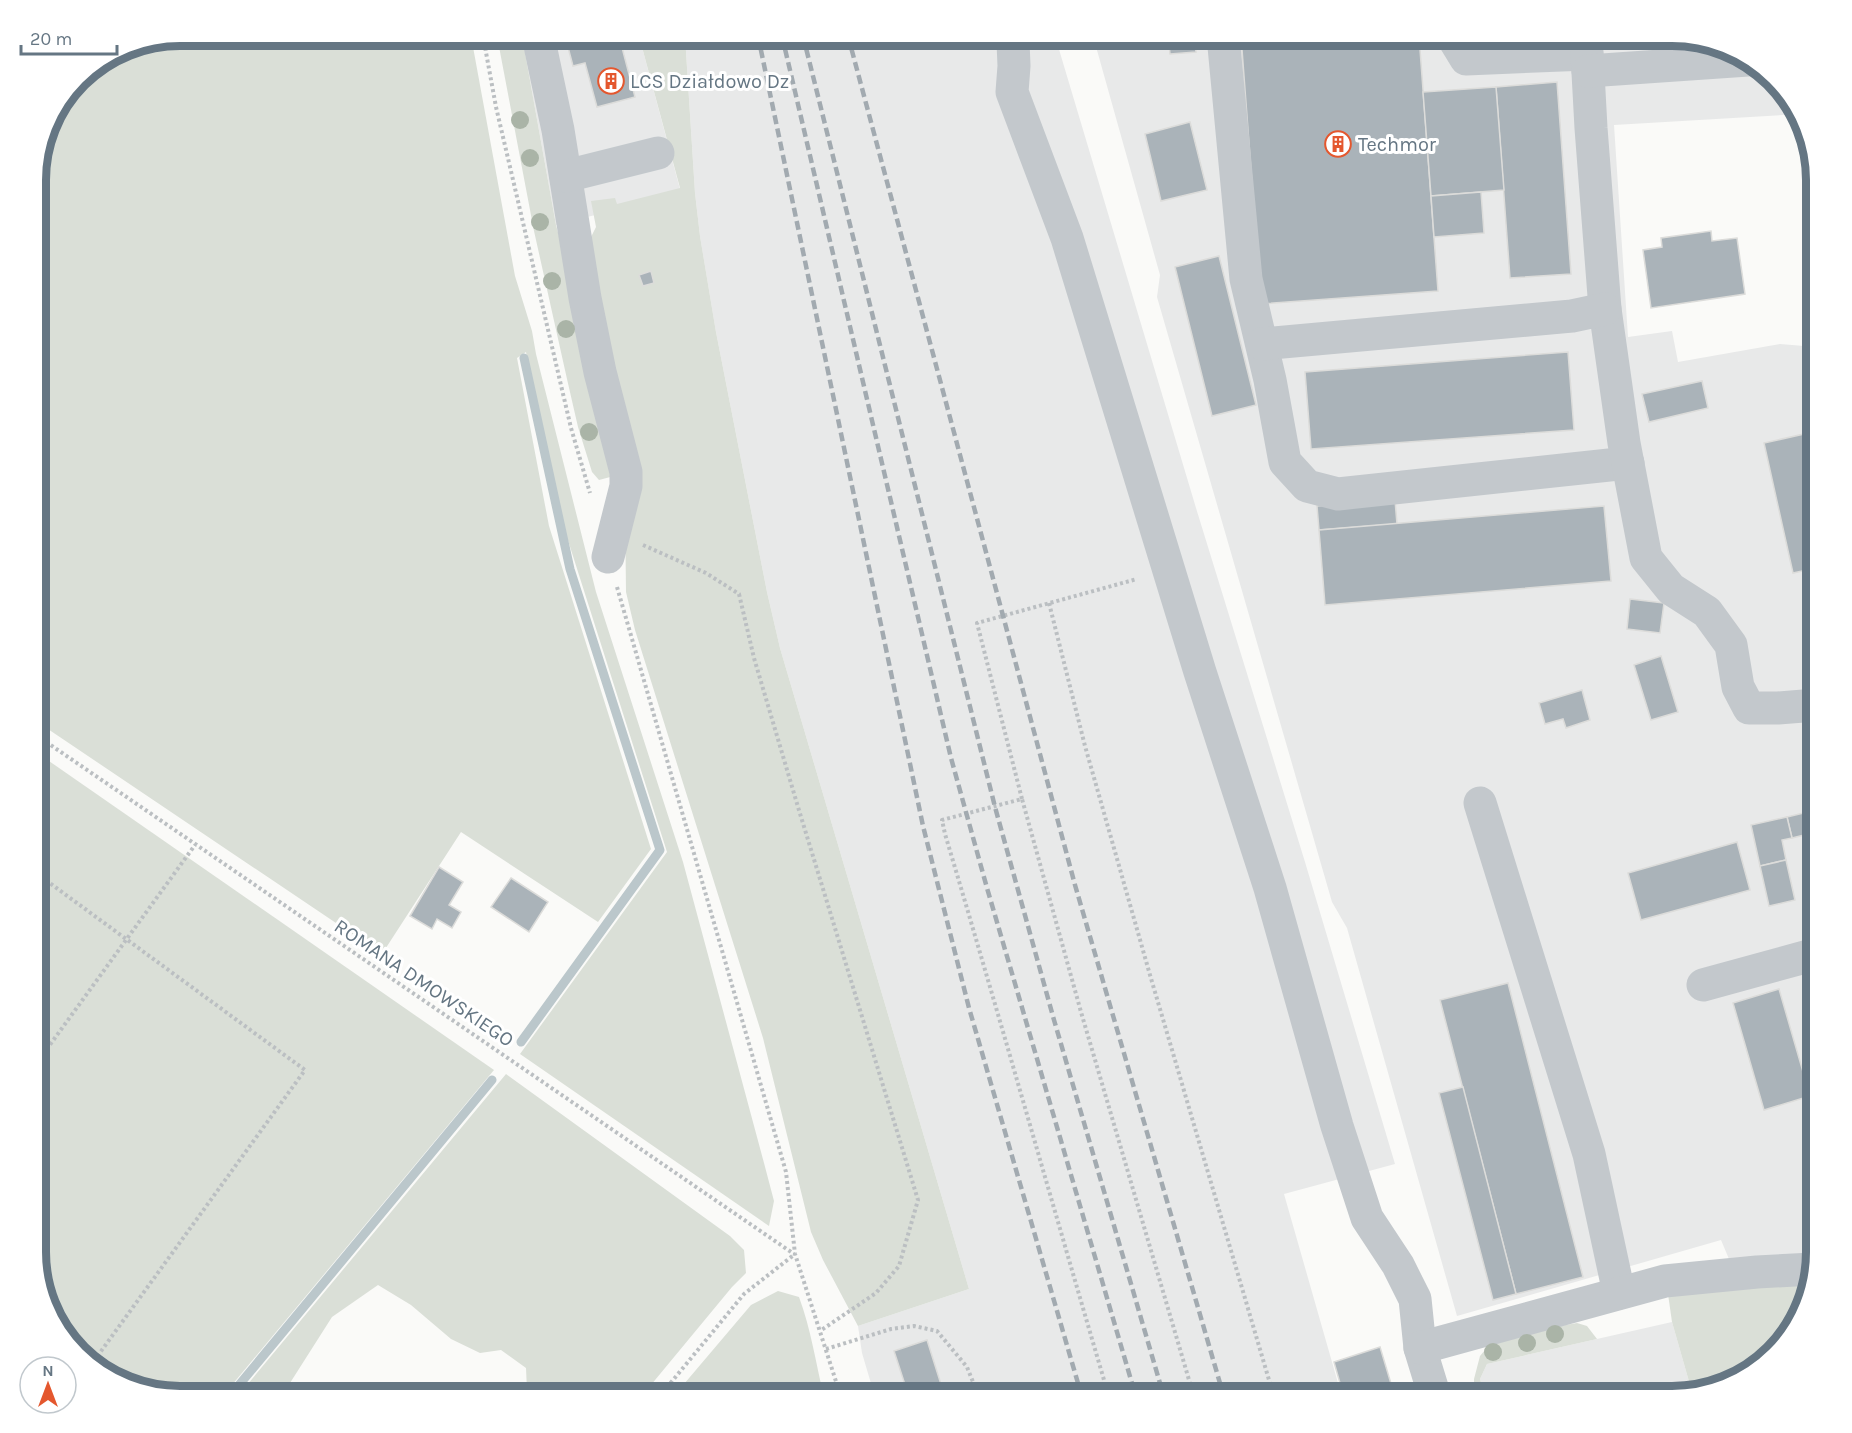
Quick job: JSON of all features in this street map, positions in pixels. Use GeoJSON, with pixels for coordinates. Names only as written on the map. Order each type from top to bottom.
{"type":"FeatureCollection","features":[{"type":"Feature","properties":{"kind":"street"},"geometry":{"type":"LineString","coordinates":[[539,46],[558,130],[585,298],[600,372],[626,472],[626,486],[611,545]]}},
{"type":"Feature","properties":{"kind":"street"},"geometry":{"type":"LineString","coordinates":[[1013,46],[1012,92],[1067,238],[1169,571],[1270,888],[1337,1126],[1367,1218],[1398,1265],[1415,1299],[1420,1348],[1432,1386]]}},
{"type":"Feature","properties":{"kind":"street"},"geometry":{"type":"LineString","coordinates":[[1224,46],[1246,279],[1270,380],[1286,462],[1307,486],[1338,494],[1628,463]]}},
{"type":"Feature","properties":{"kind":"street"},"geometry":{"type":"LineString","coordinates":[[1458,46],[1466,59],[1587,54],[1729,59]]}},
{"type":"Feature","properties":{"kind":"street"},"geometry":{"type":"LineString","coordinates":[[1587,54],[1605,309],[1628,463],[1646,558],[1671,589],[1707,612],[1731,645],[1738,687],[1749,708],[1806,706]]}},
{"type":"Feature","properties":{"kind":"street"},"geometry":{"type":"LineString","coordinates":[[566,176],[658,153]]}},
{"type":"Feature","properties":{"kind":"street"},"geometry":{"type":"LineString","coordinates":[[1262,344],[1572,316],[1605,309]]}},
{"type":"Feature","properties":{"kind":"street"},"geometry":{"type":"LineString","coordinates":[[1480,803],[1588,1154],[1619,1293]]}},
{"type":"Feature","properties":{"kind":"street"},"geometry":{"type":"LineString","coordinates":[[1703,985],[1806,957]]}},
{"type":"Feature","properties":{"kind":"street"},"geometry":{"type":"LineString","coordinates":[[1420,1348],[1665,1281],[1804,1270]]}},
{"type":"Feature","properties":{"kind":"path"},"geometry":{"type":"LineString","coordinates":[[485,46],[495,107],[571,428],[593,503]]}},
{"type":"Feature","properties":{"kind":"path"},"geometry":{"type":"LineString","coordinates":[[611,545],[786,1172],[795,1254],[838,1386]]}},
{"type":"Feature","properties":{"kind":"path"},"geometry":{"type":"LineString","coordinates":[[611,545],[706,573],[739,594],[760,681],[918,1200],[899,1266],[876,1293],[820,1331]]}},
{"type":"Feature","properties":{"kind":"path"},"geometry":{"type":"LineString","coordinates":[[1169,571],[977,623],[1084,1023],[1191,1386]]}},
{"type":"Feature","properties":{"kind":"path"},"geometry":{"type":"LineString","coordinates":[[1049,603],[1082,734],[1150,975],[1271,1386]]}},
{"type":"Feature","properties":{"kind":"path","name":"ROMANA DMOWSKIEGO"},"geometry":{"type":"LineString","coordinates":[[47,743],[795,1254]]}},
{"type":"Feature","properties":{"kind":"path"},"geometry":{"type":"LineString","coordinates":[[1022,798],[942,820],[1106,1386]]}},
{"type":"Feature","properties":{"kind":"path"},"geometry":{"type":"LineString","coordinates":[[47,1049],[195,845]]}},
{"type":"Feature","properties":{"kind":"path"},"geometry":{"type":"LineString","coordinates":[[47,881],[305,1070],[97,1357]]}},
{"type":"Feature","properties":{"kind":"path"},"geometry":{"type":"LineString","coordinates":[[668,1386],[744,1294],[795,1254]]}},
{"type":"Feature","properties":{"kind":"path"},"geometry":{"type":"LineString","coordinates":[[826,1349],[891,1329],[914,1326],[937,1331],[967,1367],[975,1386]]}},
{"type":"Feature","properties":{"kind":"shaded area"},"geometry":{"type":"Polygon","coordinates":[[[180,46],[473,46],[515,276],[532,331],[596,592],[683,862],[764,1163],[774,1201],[769,1226],[520,1054],[667,852],[552,490],[526,352],[517,358],[549,526],[651,849],[598,922],[461,832],[382,954],[47,728],[48,163],[60,121],[74,99],[92,80],[113,64],[146,51],[180,46]]]}},
{"type":"Feature","properties":{"kind":"shaded area"},"geometry":{"type":"Polygon","coordinates":[[[499,46],[524,46],[556,225],[614,476],[599,480],[592,472],[578,427],[534,231],[499,46]]]}},
{"type":"Feature","properties":{"kind":"shaded area"},"geometry":{"type":"Polygon","coordinates":[[[524,46],[642,46],[681,193],[556,225],[524,46]]]}},
{"type":"Feature","properties":{"kind":"shaded area"},"geometry":{"type":"Polygon","coordinates":[[[642,46],[686,46],[700,236],[716,332],[767,592],[780,648],[969,1289],[858,1326],[811,1232],[763,1038],[635,630],[626,592],[624,414],[589,241],[596,227],[591,201],[615,198],[617,204],[680,188],[642,46]]]}},
{"type":"Feature","properties":{"kind":"shaded area"},"geometry":{"type":"Polygon","coordinates":[[[686,46],[1058,46],[1395,1164],[1284,1194],[1339,1386],[872,1386],[862,1353],[858,1326],[969,1289],[780,648],[716,332],[695,193],[686,46]]]}},
{"type":"Feature","properties":{"kind":"shaded area","name":"Techmor"},"geometry":{"type":"Polygon","coordinates":[[[1096,46],[1672,46],[1698,49],[1731,60],[1760,80],[1783,106],[1788,115],[1614,125],[1628,337],[1672,331],[1678,362],[1780,344],[1806,346],[1806,1255],[1729,1259],[1721,1240],[1457,1316],[1347,928],[1332,902],[1157,297],[1160,275],[1096,46]]]}},
{"type":"Feature","properties":{"kind":"shaded area"},"geometry":{"type":"Polygon","coordinates":[[[47,760],[494,1070],[231,1386],[154,1384],[113,1369],[80,1341],[64,1320],[49,1279],[47,1261],[47,760]]]}},
{"type":"Feature","properties":{"kind":"shaded area"},"geometry":{"type":"Polygon","coordinates":[[[506,1074],[730,1236],[744,1250],[746,1273],[650,1386],[527,1386],[526,1368],[501,1350],[480,1353],[451,1339],[411,1305],[378,1285],[332,1317],[288,1386],[246,1386],[506,1074]]]}},
{"type":"Feature","properties":{"kind":"shaded area"},"geometry":{"type":"Polygon","coordinates":[[[1802,1283],[1792,1312],[1778,1334],[1760,1353],[1731,1373],[1690,1385],[1672,1322],[1668,1294],[1802,1283]]]}},
{"type":"Feature","properties":{"kind":"shaded area"},"geometry":{"type":"Polygon","coordinates":[[[778,1291],[799,1297],[822,1386],[682,1386],[751,1305],[778,1291]]]}},
{"type":"Feature","properties":{"kind":"shaded area"},"geometry":{"type":"Polygon","coordinates":[[[1672,1322],[1690,1385],[1482,1386],[1480,1379],[1487,1364],[1672,1322]]]}},
{"type":"Feature","properties":{"kind":"shaded area"},"geometry":{"type":"Polygon","coordinates":[[[1577,1323],[1587,1326],[1597,1339],[1487,1364],[1480,1379],[1482,1386],[1474,1386],[1480,1356],[1490,1344],[1531,1331],[1577,1323]]]}},
{"type":"Feature","properties":{"kind":"building","name":"LCS Działdowo Dz"},"geometry":{"type":"Polygon","coordinates":[[[568,46],[622,46],[635,97],[597,107],[585,63],[573,66],[568,46]]]}},
{"type":"Feature","properties":{"kind":"building"},"geometry":{"type":"Polygon","coordinates":[[[1169,46],[1195,46],[1196,52],[1170,54],[1169,46]]]}},
{"type":"Feature","properties":{"kind":"building","name":"Techmor"},"geometry":{"type":"Polygon","coordinates":[[[1242,46],[1420,46],[1438,291],[1261,304],[1242,46]]]}},
{"type":"Feature","properties":{"kind":"building"},"geometry":{"type":"Polygon","coordinates":[[[1557,82],[1571,274],[1510,278],[1496,87],[1557,82]]]}},
{"type":"Feature","properties":{"kind":"building"},"geometry":{"type":"Polygon","coordinates":[[[1496,87],[1504,190],[1431,196],[1423,92],[1496,87]]]}},
{"type":"Feature","properties":{"kind":"building"},"geometry":{"type":"Polygon","coordinates":[[[1190,122],[1207,190],[1161,201],[1145,134],[1190,122]]]}},
{"type":"Feature","properties":{"kind":"building"},"geometry":{"type":"Polygon","coordinates":[[[1481,192],[1484,233],[1434,237],[1431,196],[1481,192]]]}},
{"type":"Feature","properties":{"kind":"building"},"geometry":{"type":"Polygon","coordinates":[[[1711,231],[1712,241],[1737,238],[1745,294],[1651,308],[1643,250],[1662,247],[1661,238],[1711,231]]]}},
{"type":"Feature","properties":{"kind":"building"},"geometry":{"type":"Polygon","coordinates":[[[1219,256],[1256,405],[1212,416],[1175,267],[1219,256]]]}},
{"type":"Feature","properties":{"kind":"building"},"geometry":{"type":"Polygon","coordinates":[[[651,271],[654,283],[643,286],[639,275],[651,271]]]}},
{"type":"Feature","properties":{"kind":"building"},"geometry":{"type":"Polygon","coordinates":[[[1568,352],[1574,430],[1311,449],[1305,372],[1568,352]]]}},
{"type":"Feature","properties":{"kind":"building"},"geometry":{"type":"Polygon","coordinates":[[[1702,381],[1708,408],[1649,422],[1642,394],[1702,381]]]}},
{"type":"Feature","properties":{"kind":"building"},"geometry":{"type":"Polygon","coordinates":[[[1806,434],[1806,570],[1793,573],[1764,443],[1806,434]]]}},
{"type":"Feature","properties":{"kind":"building"},"geometry":{"type":"Polygon","coordinates":[[[1395,500],[1397,524],[1319,530],[1317,506],[1395,500]]]}},
{"type":"Feature","properties":{"kind":"building"},"geometry":{"type":"Polygon","coordinates":[[[1604,506],[1611,581],[1325,605],[1319,530],[1604,506]]]}},
{"type":"Feature","properties":{"kind":"building"},"geometry":{"type":"Polygon","coordinates":[[[1630,599],[1664,603],[1660,633],[1627,629],[1630,599]]]}},
{"type":"Feature","properties":{"kind":"building"},"geometry":{"type":"Polygon","coordinates":[[[1661,656],[1678,712],[1651,720],[1634,665],[1661,656]]]}},
{"type":"Feature","properties":{"kind":"building"},"geometry":{"type":"Polygon","coordinates":[[[1582,690],[1590,720],[1566,728],[1563,719],[1545,724],[1539,703],[1582,690]]]}},
{"type":"Feature","properties":{"kind":"building"},"geometry":{"type":"Polygon","coordinates":[[[1806,812],[1806,834],[1792,838],[1787,817],[1806,812]]]}},
{"type":"Feature","properties":{"kind":"building"},"geometry":{"type":"Polygon","coordinates":[[[1787,817],[1792,838],[1782,840],[1786,860],[1760,866],[1751,825],[1787,817]]]}},
{"type":"Feature","properties":{"kind":"building"},"geometry":{"type":"Polygon","coordinates":[[[1737,842],[1750,890],[1641,920],[1628,873],[1737,842]]]}},
{"type":"Feature","properties":{"kind":"building"},"geometry":{"type":"Polygon","coordinates":[[[1786,860],[1795,900],[1769,906],[1760,866],[1786,860]]]}},
{"type":"Feature","properties":{"kind":"building"},"geometry":{"type":"Polygon","coordinates":[[[439,867],[463,882],[449,905],[461,912],[452,928],[437,919],[432,929],[410,916],[439,867]]]}},
{"type":"Feature","properties":{"kind":"building"},"geometry":{"type":"Polygon","coordinates":[[[511,878],[548,902],[529,932],[491,907],[511,878]]]}},
{"type":"Feature","properties":{"kind":"building"},"geometry":{"type":"Polygon","coordinates":[[[1508,983],[1583,1277],[1516,1294],[1440,1000],[1508,983]]]}},
{"type":"Feature","properties":{"kind":"building"},"geometry":{"type":"Polygon","coordinates":[[[1779,989],[1806,1082],[1806,1097],[1764,1110],[1733,1003],[1779,989]]]}},
{"type":"Feature","properties":{"kind":"building"},"geometry":{"type":"Polygon","coordinates":[[[1463,1087],[1516,1294],[1493,1300],[1439,1093],[1463,1087]]]}},
{"type":"Feature","properties":{"kind":"building"},"geometry":{"type":"Polygon","coordinates":[[[927,1340],[942,1386],[905,1386],[894,1351],[927,1340]]]}},
{"type":"Feature","properties":{"kind":"building"},"geometry":{"type":"Polygon","coordinates":[[[1380,1347],[1392,1386],[1341,1386],[1334,1362],[1380,1347]]]}},
{"type":"Feature","properties":{"kind":"waterway"},"geometry":{"type":"LineString","coordinates":[[521,1042],[660,850],[570,569],[524,358]]}},
{"type":"Feature","properties":{"kind":"waterway"},"geometry":{"type":"LineString","coordinates":[[238,1386],[492,1080]]}},
{"type":"Feature","properties":{"kind":"railway"},"geometry":{"type":"LineString","coordinates":[[760,46],[923,826],[969,1008],[1079,1386]]}},
{"type":"Feature","properties":{"kind":"railway"},"geometry":{"type":"LineString","coordinates":[[784,46],[951,758],[1133,1386]]}},
{"type":"Feature","properties":{"kind":"railway"},"geometry":{"type":"LineString","coordinates":[[805,46],[995,807],[1054,1020],[1161,1386]]}},
{"type":"Feature","properties":{"kind":"railway"},"geometry":{"type":"LineString","coordinates":[[851,46],[1075,885],[1221,1386]]}},
{"type":"Feature","properties":{"kind":"place","name":"LCS Działdowo Dz"},"geometry":{"type":"Point","coordinates":[611,81]}},
{"type":"Feature","properties":{"kind":"place","name":"Techmor"},"geometry":{"type":"Point","coordinates":[1338,144]}}]}
